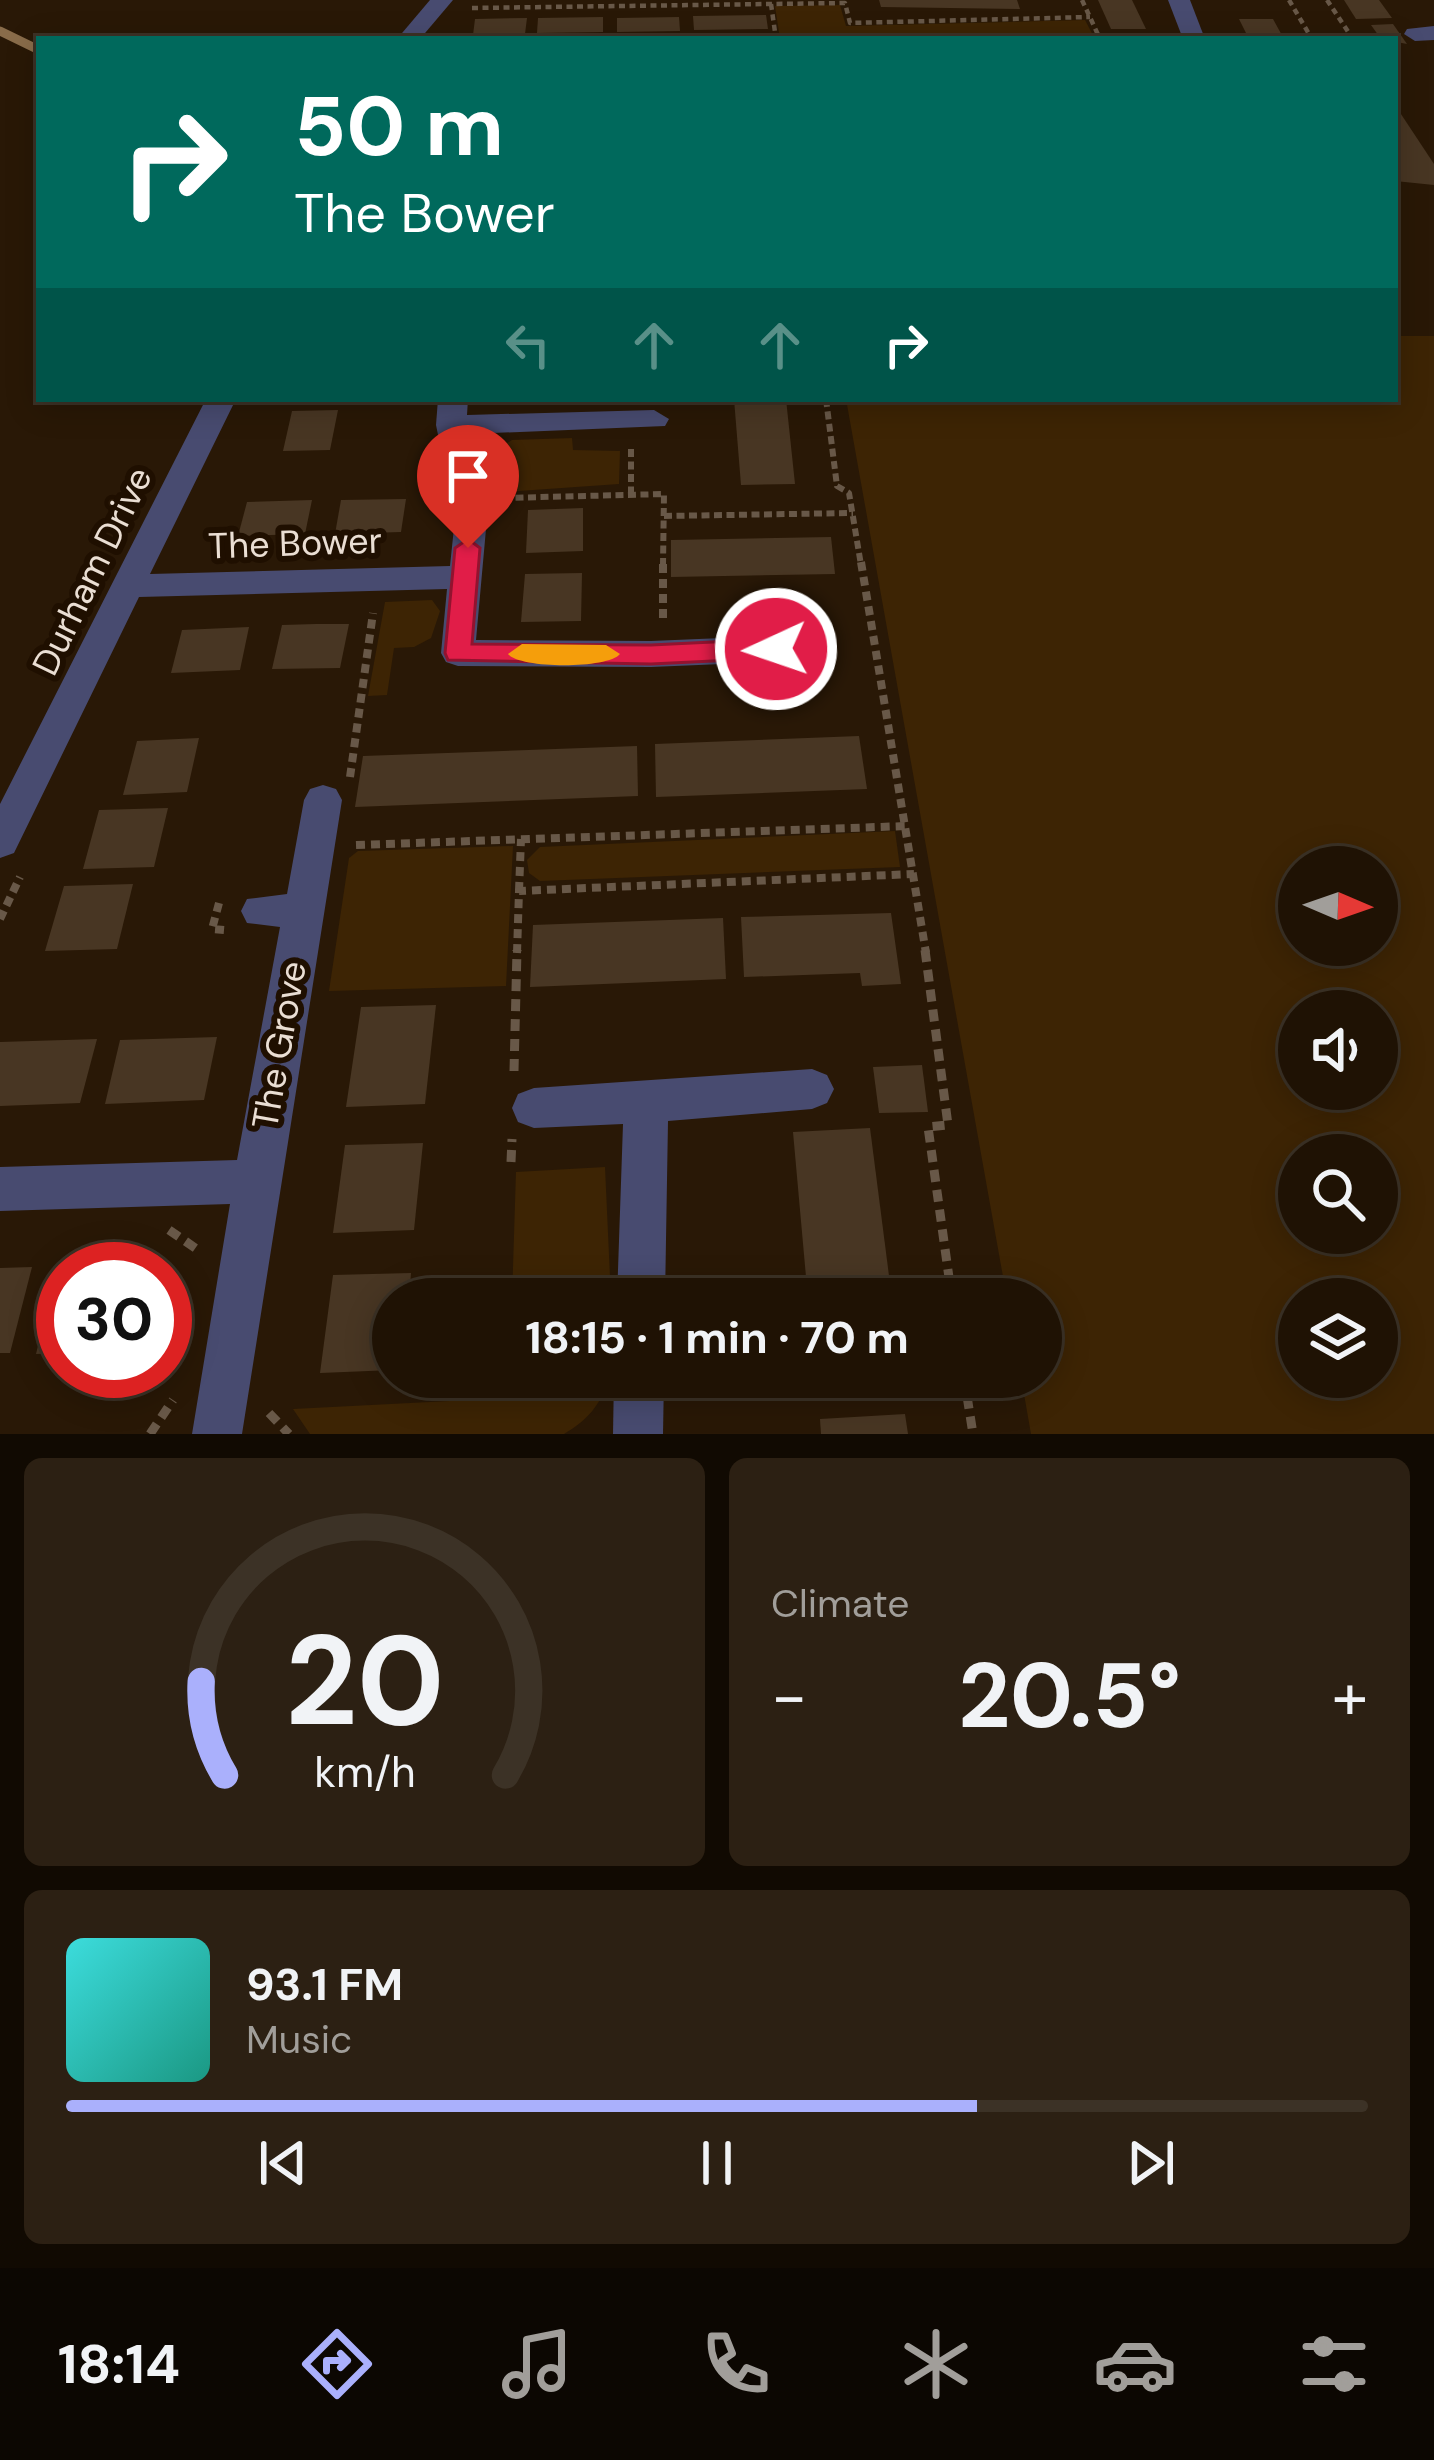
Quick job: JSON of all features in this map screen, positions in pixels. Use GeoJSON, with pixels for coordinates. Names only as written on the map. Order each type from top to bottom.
{"type":"FeatureCollection","features":[{"type":"Feature","properties":{"kind":"street"},"geometry":{"type":"LineString","coordinates":[[411,36],[442,0]]}},
{"type":"Feature","properties":{"kind":"street"},"geometry":{"type":"LineString","coordinates":[[1179,0],[1193,36]]}},
{"type":"Feature","properties":{"kind":"street","name":"Durham Drive"},"geometry":{"type":"LineString","coordinates":[[0,842],[220,402]]}},
{"type":"Feature","properties":{"kind":"street"},"geometry":{"type":"LineString","coordinates":[[654,419],[452,412],[471,518],[458,653],[651,655],[818,646]]}},
{"type":"Feature","properties":{"kind":"street","name":"The Bower"},"geometry":{"type":"LineString","coordinates":[[128,586],[464,577]]}},
{"type":"Feature","properties":{"kind":"street","name":"The Grove"},"geometry":{"type":"LineString","coordinates":[[217,1434],[256,1181],[265,918],[333,788]]}},
{"type":"Feature","properties":{"kind":"street"},"geometry":{"type":"LineString","coordinates":[[520,1107],[812,1090]]}},
{"type":"Feature","properties":{"kind":"street"},"geometry":{"type":"LineString","coordinates":[[642,1278],[646,1103]]}},
{"type":"Feature","properties":{"kind":"street","name":"The Grove"},"geometry":{"type":"LineString","coordinates":[[0,1189],[256,1181]]}},
{"type":"Feature","properties":{"kind":"street"},"geometry":{"type":"LineString","coordinates":[[638,1434],[639,1398]]}},
{"type":"Feature","properties":{"kind":"path"},"geometry":{"type":"LineString","coordinates":[[1082,0],[1099,36]]}},
{"type":"Feature","properties":{"kind":"path"},"geometry":{"type":"LineString","coordinates":[[1289,0],[1310,36]]}},
{"type":"Feature","properties":{"kind":"path"},"geometry":{"type":"LineString","coordinates":[[1327,0],[1350,36]]}},
{"type":"Feature","properties":{"kind":"path"},"geometry":{"type":"LineString","coordinates":[[465,9],[559,3],[845,1],[850,23],[1090,17]]}},
{"type":"Feature","properties":{"kind":"path"},"geometry":{"type":"LineString","coordinates":[[771,4],[776,36]]}},
{"type":"Feature","properties":{"kind":"path"},"geometry":{"type":"LineString","coordinates":[[826,402],[837,486],[850,493],[914,874],[948,1125],[928,1127],[949,1278]]}},
{"type":"Feature","properties":{"kind":"path"},"geometry":{"type":"LineString","coordinates":[[494,498],[664,494],[662,636]]}},
{"type":"Feature","properties":{"kind":"path"},"geometry":{"type":"LineString","coordinates":[[664,516],[853,513]]}},
{"type":"Feature","properties":{"kind":"path"},"geometry":{"type":"LineString","coordinates":[[339,845],[907,826]]}},
{"type":"Feature","properties":{"kind":"path"},"geometry":{"type":"LineString","coordinates":[[511,1162],[520,1107],[521,839]]}},
{"type":"Feature","properties":{"kind":"path"},"geometry":{"type":"LineString","coordinates":[[519,891],[914,874]]}},
{"type":"Feature","properties":{"kind":"path"},"geometry":{"type":"LineString","coordinates":[[220,897],[212,929],[265,918]]}},
{"type":"Feature","properties":{"kind":"path"},"geometry":{"type":"LineString","coordinates":[[149,1220],[189,1240],[209,1260]]}},
{"type":"Feature","properties":{"kind":"path"},"geometry":{"type":"LineString","coordinates":[[150,1434],[175,1398]]}},
{"type":"Feature","properties":{"kind":"path"},"geometry":{"type":"LineString","coordinates":[[967,1398],[973,1434]]}},
{"type":"Feature","properties":{"kind":"shaded area"},"geometry":{"type":"Polygon","coordinates":[[[840,5],[846,26],[1085,20],[1093,36],[780,36],[775,6],[840,5]]]}},
{"type":"Feature","properties":{"kind":"shaded area"},"geometry":{"type":"Polygon","coordinates":[[[1398,336],[1434,336],[1434,1434],[1031,1434],[1025,1398],[1062,1398],[1062,1278],[1003,1278],[847,402],[1398,402],[1398,336]]]}},
{"type":"Feature","properties":{"kind":"shaded area"},"geometry":{"type":"Polygon","coordinates":[[[572,438],[573,450],[620,451],[619,484],[503,492],[493,473],[494,452],[512,440],[572,438]]]}},
{"type":"Feature","properties":{"kind":"shaded area"},"geometry":{"type":"Polygon","coordinates":[[[432,600],[440,611],[431,638],[414,647],[394,648],[387,695],[368,696],[385,602],[432,600]]]}},
{"type":"Feature","properties":{"kind":"shaded area"},"geometry":{"type":"Polygon","coordinates":[[[895,831],[900,867],[540,881],[529,873],[527,860],[540,847],[895,831]]]}},
{"type":"Feature","properties":{"kind":"shaded area"},"geometry":{"type":"Polygon","coordinates":[[[513,846],[506,986],[329,991],[349,858],[358,851],[513,846]]]}},
{"type":"Feature","properties":{"kind":"shaded area"},"geometry":{"type":"Polygon","coordinates":[[[605,1167],[610,1278],[513,1278],[516,1172],[605,1167]]]}},
{"type":"Feature","properties":{"kind":"shaded area"},"geometry":{"type":"Polygon","coordinates":[[[601,1398],[564,1434],[310,1434],[293,1409],[601,1398]]]}},
{"type":"Feature","properties":{"kind":"building"},"geometry":{"type":"Polygon","coordinates":[[[879,0],[1017,0],[1020,9],[881,7],[879,0]]]}},
{"type":"Feature","properties":{"kind":"building"},"geometry":{"type":"Polygon","coordinates":[[[1098,0],[1132,0],[1146,29],[1111,29],[1098,0]]]}},
{"type":"Feature","properties":{"kind":"building"},"geometry":{"type":"Polygon","coordinates":[[[1344,0],[1379,0],[1392,18],[1356,19],[1344,0]]]}},
{"type":"Feature","properties":{"kind":"building"},"geometry":{"type":"Polygon","coordinates":[[[766,15],[768,29],[694,30],[693,16],[766,15]]]}},
{"type":"Feature","properties":{"kind":"building"},"geometry":{"type":"Polygon","coordinates":[[[603,17],[603,32],[537,33],[538,18],[603,17]]]}},
{"type":"Feature","properties":{"kind":"building"},"geometry":{"type":"Polygon","coordinates":[[[679,17],[680,31],[617,32],[617,18],[679,17]]]}},
{"type":"Feature","properties":{"kind":"building"},"geometry":{"type":"Polygon","coordinates":[[[527,18],[525,34],[473,35],[475,19],[527,18]]]}},
{"type":"Feature","properties":{"kind":"building"},"geometry":{"type":"Polygon","coordinates":[[[1239,19],[1273,19],[1282,36],[1248,36],[1239,19]]]}},
{"type":"Feature","properties":{"kind":"building"},"geometry":{"type":"Polygon","coordinates":[[[1393,24],[1407,44],[1398,42],[1398,36],[1379,36],[1371,25],[1393,24]]]}},
{"type":"Feature","properties":{"kind":"building"},"geometry":{"type":"Polygon","coordinates":[[[1398,110],[1434,164],[1434,185],[1398,181],[1398,110]]]}},
{"type":"Feature","properties":{"kind":"building"},"geometry":{"type":"Polygon","coordinates":[[[734,402],[786,402],[795,484],[741,485],[734,402]]]}},
{"type":"Feature","properties":{"kind":"building"},"geometry":{"type":"Polygon","coordinates":[[[338,410],[330,450],[283,451],[292,411],[338,410]]]}},
{"type":"Feature","properties":{"kind":"building"},"geometry":{"type":"Polygon","coordinates":[[[406,499],[401,532],[335,534],[341,500],[406,499]]]}},
{"type":"Feature","properties":{"kind":"building"},"geometry":{"type":"Polygon","coordinates":[[[312,500],[305,534],[238,536],[247,502],[312,500]]]}},
{"type":"Feature","properties":{"kind":"building"},"geometry":{"type":"Polygon","coordinates":[[[583,508],[583,551],[526,553],[528,510],[583,508]]]}},
{"type":"Feature","properties":{"kind":"building"},"geometry":{"type":"Polygon","coordinates":[[[831,537],[835,574],[671,577],[671,540],[831,537]]]}},
{"type":"Feature","properties":{"kind":"building"},"geometry":{"type":"Polygon","coordinates":[[[582,573],[581,621],[521,622],[525,574],[582,573]]]}},
{"type":"Feature","properties":{"kind":"building"},"geometry":{"type":"Polygon","coordinates":[[[349,624],[340,668],[272,669],[282,625],[349,624]]]}},
{"type":"Feature","properties":{"kind":"building"},"geometry":{"type":"Polygon","coordinates":[[[249,627],[240,670],[171,673],[182,630],[249,627]]]}},
{"type":"Feature","properties":{"kind":"building"},"geometry":{"type":"Polygon","coordinates":[[[859,736],[867,789],[656,797],[655,744],[859,736]]]}},
{"type":"Feature","properties":{"kind":"building"},"geometry":{"type":"Polygon","coordinates":[[[199,738],[187,792],[123,795],[137,741],[199,738]]]}},
{"type":"Feature","properties":{"kind":"building"},"geometry":{"type":"Polygon","coordinates":[[[637,746],[638,796],[355,807],[363,756],[637,746]]]}},
{"type":"Feature","properties":{"kind":"building"},"geometry":{"type":"Polygon","coordinates":[[[168,808],[154,867],[83,869],[99,810],[168,808]]]}},
{"type":"Feature","properties":{"kind":"building"},"geometry":{"type":"Polygon","coordinates":[[[133,884],[117,949],[45,951],[64,886],[133,884]]]}},
{"type":"Feature","properties":{"kind":"building"},"geometry":{"type":"Polygon","coordinates":[[[891,913],[901,984],[862,986],[860,973],[744,977],[741,917],[891,913]]]}},
{"type":"Feature","properties":{"kind":"building"},"geometry":{"type":"Polygon","coordinates":[[[723,918],[726,979],[530,987],[533,925],[723,918]]]}},
{"type":"Feature","properties":{"kind":"building"},"geometry":{"type":"Polygon","coordinates":[[[436,1005],[425,1104],[346,1107],[361,1007],[436,1005]]]}},
{"type":"Feature","properties":{"kind":"building"},"geometry":{"type":"Polygon","coordinates":[[[217,1037],[204,1100],[105,1104],[120,1040],[217,1037]]]}},
{"type":"Feature","properties":{"kind":"building"},"geometry":{"type":"Polygon","coordinates":[[[97,1039],[80,1103],[0,1106],[0,1042],[97,1039]]]}},
{"type":"Feature","properties":{"kind":"building"},"geometry":{"type":"Polygon","coordinates":[[[922,1065],[928,1112],[879,1113],[873,1067],[922,1065]]]}},
{"type":"Feature","properties":{"kind":"building"},"geometry":{"type":"Polygon","coordinates":[[[870,1128],[889,1278],[806,1278],[793,1132],[870,1128]]]}},
{"type":"Feature","properties":{"kind":"building"},"geometry":{"type":"Polygon","coordinates":[[[423,1143],[414,1230],[333,1233],[345,1145],[423,1143]]]}},
{"type":"Feature","properties":{"kind":"building"},"geometry":{"type":"Polygon","coordinates":[[[32,1267],[10,1353],[0,1353],[0,1268],[32,1267]]]}},
{"type":"Feature","properties":{"kind":"building"},"geometry":{"type":"Polygon","coordinates":[[[411,1273],[411,1278],[372,1278],[372,1371],[320,1373],[333,1275],[411,1273]]]}},
{"type":"Feature","properties":{"kind":"building"},"geometry":{"type":"Polygon","coordinates":[[[905,1414],[908,1434],[821,1434],[820,1419],[905,1414]]]}},
{"type":"Feature","properties":{"kind":"waterway"},"geometry":{"type":"LineString","coordinates":[[0,31],[36,49]]}},
{"type":"Feature","properties":{"kind":"slow traffic"},"geometry":{"type":"LineString","coordinates":[[522,654],[606,654]]}},
{"type":"Feature","properties":{"kind":"route"},"geometry":{"type":"LineString","coordinates":[[468,548],[458,653],[651,655],[776,649]]}}]}
